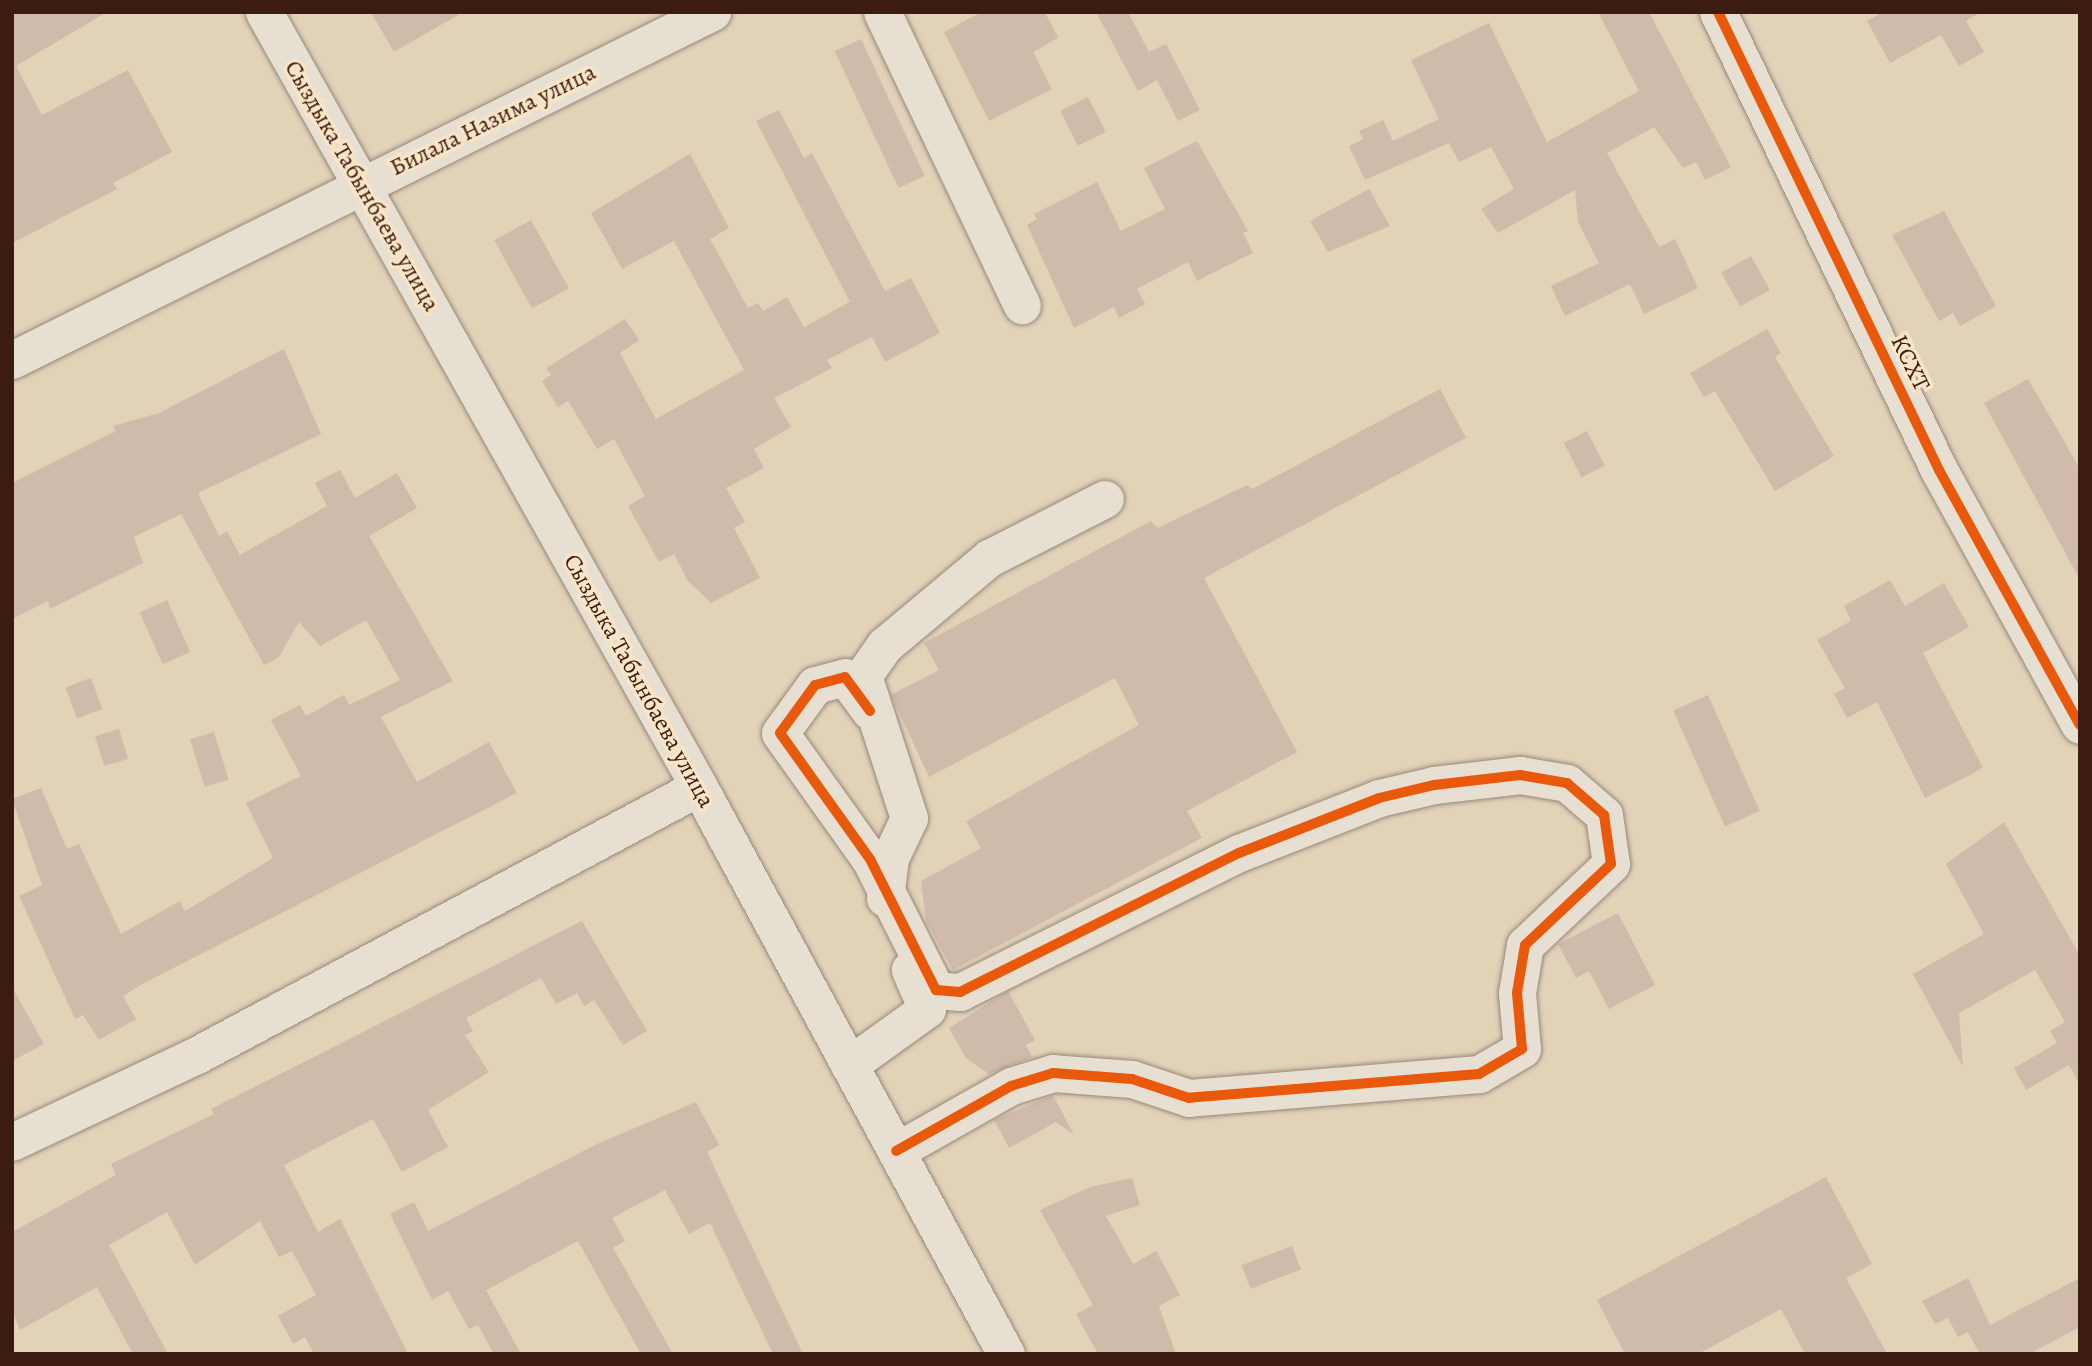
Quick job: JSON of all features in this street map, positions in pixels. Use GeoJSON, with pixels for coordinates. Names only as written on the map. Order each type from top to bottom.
{"type":"FeatureCollection","features":[{"type":"Feature","properties":{"kind":"street","name":"Сыздыка Табынбаева улица"},"geometry":{"type":"LineString","coordinates":[[264,12],[699,787],[1006,1354]]}},
{"type":"Feature","properties":{"kind":"street","name":"Билала Назима улица"},"geometry":{"type":"LineString","coordinates":[[12,360],[712,12]]}},
{"type":"Feature","properties":{"kind":"street"},"geometry":{"type":"LineString","coordinates":[[882,12],[1022,305]]}},
{"type":"Feature","properties":{"kind":"street","name":"КСХТ"},"geometry":{"type":"LineString","coordinates":[[1718,12],[1939,470],[2080,725]]}},
{"type":"Feature","properties":{"kind":"street"},"geometry":{"type":"LineString","coordinates":[[896,1151],[1011,1086],[1053,1073],[1132,1079],[1189,1098],[1479,1074],[1522,1049],[1517,993],[1525,945],[1611,864],[1604,815],[1567,783],[1520,775],[1434,785],[1379,798],[1239,853],[960,992],[936,990],[885,898],[890,858],[909,818],[870,711],[863,676],[928,605],[989,558],[1105,499]]}},
{"type":"Feature","properties":{"kind":"street"},"geometry":{"type":"LineString","coordinates":[[849,1065],[927,1009],[870,859],[780,733],[815,685],[845,677],[870,711]]}},
{"type":"Feature","properties":{"kind":"street"},"geometry":{"type":"LineString","coordinates":[[12,1142],[195,1056],[699,787]]}},
{"type":"Feature","properties":{"kind":"building"},"geometry":{"type":"Polygon","coordinates":[[[12,12],[107,12],[16,66],[42,115],[128,70],[172,152],[113,183],[117,189],[12,243],[12,12]]]}},
{"type":"Feature","properties":{"kind":"building"},"geometry":{"type":"Polygon","coordinates":[[[371,12],[463,12],[394,52],[371,12]]]}},
{"type":"Feature","properties":{"kind":"building"},"geometry":{"type":"Polygon","coordinates":[[[982,12],[1045,12],[1058,38],[1033,52],[1052,89],[989,121],[944,32],[982,12]]]}},
{"type":"Feature","properties":{"kind":"building"},"geometry":{"type":"Polygon","coordinates":[[[1096,12],[1128,12],[1149,52],[1166,44],[1200,110],[1178,121],[1157,80],[1138,91],[1096,12]]]}},
{"type":"Feature","properties":{"kind":"building"},"geometry":{"type":"Polygon","coordinates":[[[1598,12],[1649,12],[1731,167],[1705,180],[1696,162],[1683,168],[1654,127],[1607,153],[1659,247],[1675,239],[1698,288],[1644,314],[1630,284],[1565,316],[1551,286],[1599,263],[1578,222],[1575,190],[1498,233],[1481,209],[1514,189],[1491,147],[1459,162],[1449,143],[1365,180],[1349,146],[1363,139],[1359,131],[1383,120],[1393,141],[1439,119],[1411,60],[1489,23],[1547,142],[1639,91],[1598,12]]]}},
{"type":"Feature","properties":{"kind":"building"},"geometry":{"type":"Polygon","coordinates":[[[1883,12],[1981,12],[1966,21],[1984,52],[1959,66],[1941,35],[1890,63],[1867,21],[1883,12]]]}},
{"type":"Feature","properties":{"kind":"building"},"geometry":{"type":"Polygon","coordinates":[[[861,39],[925,176],[899,188],[835,51],[861,39]]]}},
{"type":"Feature","properties":{"kind":"building"},"geometry":{"type":"Polygon","coordinates":[[[1088,97],[1106,132],[1078,146],[1060,111],[1088,97]]]}},
{"type":"Feature","properties":{"kind":"building"},"geometry":{"type":"Polygon","coordinates":[[[779,110],[804,158],[812,153],[885,291],[911,278],[940,333],[885,362],[872,337],[827,360],[832,368],[774,398],[791,427],[754,449],[764,468],[726,488],[745,522],[734,528],[760,578],[711,603],[688,581],[674,554],[659,562],[628,506],[645,496],[614,439],[597,449],[568,401],[558,407],[542,381],[551,375],[546,368],[625,319],[639,340],[620,353],[656,419],[744,370],[674,241],[622,269],[591,213],[690,154],[729,228],[710,239],[748,308],[758,303],[763,311],[787,297],[804,327],[850,302],[756,121],[779,110]]]}},
{"type":"Feature","properties":{"kind":"building"},"geometry":{"type":"Polygon","coordinates":[[[1197,141],[1248,231],[1243,233],[1253,253],[1197,281],[1188,262],[1137,289],[1145,304],[1119,318],[1114,307],[1074,328],[1027,225],[1037,219],[1034,214],[1097,182],[1121,231],[1165,209],[1144,168],[1197,141]]]}},
{"type":"Feature","properties":{"kind":"building"},"geometry":{"type":"Polygon","coordinates":[[[1369,189],[1390,226],[1328,252],[1310,221],[1369,189]]]}},
{"type":"Feature","properties":{"kind":"building"},"geometry":{"type":"Polygon","coordinates":[[[1944,211],[1996,306],[1960,326],[1953,313],[1939,321],[1892,235],[1944,211]]]}},
{"type":"Feature","properties":{"kind":"building"},"geometry":{"type":"Polygon","coordinates":[[[531,220],[569,288],[532,309],[494,240],[531,220]]]}},
{"type":"Feature","properties":{"kind":"building"},"geometry":{"type":"Polygon","coordinates":[[[1751,256],[1770,290],[1740,307],[1721,272],[1751,256]]]}},
{"type":"Feature","properties":{"kind":"building"},"geometry":{"type":"Polygon","coordinates":[[[1767,329],[1781,353],[1775,357],[1834,456],[1775,491],[1715,391],[1704,397],[1690,373],[1767,329]]]}},
{"type":"Feature","properties":{"kind":"building"},"geometry":{"type":"Polygon","coordinates":[[[284,349],[321,434],[198,493],[219,536],[227,531],[240,555],[327,506],[315,483],[340,470],[355,498],[397,473],[417,508],[369,536],[453,681],[381,717],[417,782],[489,742],[517,793],[144,983],[123,996],[136,1019],[99,1040],[83,1015],[75,1019],[19,896],[42,885],[12,799],[41,788],[67,849],[79,844],[121,934],[180,901],[185,911],[273,858],[246,803],[301,776],[271,720],[300,705],[306,716],[344,695],[349,705],[400,680],[366,620],[320,646],[299,622],[279,657],[264,665],[181,514],[134,537],[143,563],[50,609],[48,601],[12,619],[12,483],[116,431],[113,426],[159,413],[284,349]]]}},
{"type":"Feature","properties":{"kind":"building"},"geometry":{"type":"Polygon","coordinates":[[[2028,379],[2080,469],[2080,580],[1984,403],[2028,379]]]}},
{"type":"Feature","properties":{"kind":"building"},"geometry":{"type":"Polygon","coordinates":[[[1440,389],[1466,438],[1204,578],[1297,752],[1187,811],[1202,838],[953,970],[926,921],[921,881],[981,848],[966,821],[1139,725],[1115,678],[929,777],[891,695],[939,670],[924,643],[1151,521],[1158,528],[1247,485],[1252,489],[1440,389]]]}},
{"type":"Feature","properties":{"kind":"building"},"geometry":{"type":"Polygon","coordinates":[[[1587,431],[1605,466],[1582,478],[1564,443],[1587,431]]]}},
{"type":"Feature","properties":{"kind":"building"},"geometry":{"type":"Polygon","coordinates":[[[1890,580],[1905,606],[1944,583],[1969,627],[1923,653],[1983,768],[1925,798],[1877,702],[1847,718],[1834,694],[1845,688],[1817,640],[1851,621],[1844,606],[1890,580]]]}},
{"type":"Feature","properties":{"kind":"building"},"geometry":{"type":"Polygon","coordinates":[[[167,600],[190,652],[163,664],[140,612],[167,600]]]}},
{"type":"Feature","properties":{"kind":"building"},"geometry":{"type":"Polygon","coordinates":[[[91,678],[102,709],[77,718],[66,687],[91,678]]]}},
{"type":"Feature","properties":{"kind":"building"},"geometry":{"type":"Polygon","coordinates":[[[1708,695],[1760,811],[1725,826],[1673,710],[1708,695]]]}},
{"type":"Feature","properties":{"kind":"building"},"geometry":{"type":"Polygon","coordinates":[[[119,729],[128,759],[104,766],[95,736],[119,729]]]}},
{"type":"Feature","properties":{"kind":"building"},"geometry":{"type":"Polygon","coordinates":[[[214,732],[229,780],[205,787],[190,739],[214,732]]]}},
{"type":"Feature","properties":{"kind":"building"},"geometry":{"type":"Polygon","coordinates":[[[2004,822],[2080,956],[2080,1085],[2069,1065],[2026,1090],[2014,1068],[2057,1043],[2050,1031],[2065,1022],[2035,970],[1959,1013],[1963,1067],[1913,974],[1984,934],[1946,864],[2004,822]]]}},
{"type":"Feature","properties":{"kind":"building"},"geometry":{"type":"Polygon","coordinates":[[[1618,913],[1655,985],[1609,1009],[1589,971],[1576,978],[1558,944],[1618,913]]]}},
{"type":"Feature","properties":{"kind":"building"},"geometry":{"type":"Polygon","coordinates":[[[582,921],[647,1031],[623,1045],[594,1000],[584,1006],[577,993],[556,1004],[541,978],[466,1018],[473,1031],[465,1035],[489,1072],[428,1110],[448,1147],[402,1172],[373,1119],[284,1165],[318,1232],[340,1219],[408,1354],[314,1354],[305,1337],[293,1344],[278,1316],[316,1295],[292,1251],[279,1257],[260,1221],[195,1265],[167,1212],[109,1245],[168,1354],[133,1354],[97,1287],[20,1330],[12,1310],[12,1232],[116,1175],[111,1164],[214,1114],[211,1109],[582,921]]]}},
{"type":"Feature","properties":{"kind":"building"},"geometry":{"type":"Polygon","coordinates":[[[12,987],[44,1044],[12,1061],[12,987]]]}},
{"type":"Feature","properties":{"kind":"building"},"geometry":{"type":"Polygon","coordinates":[[[1008,991],[1035,1040],[1026,1045],[1032,1057],[989,1074],[966,1058],[949,1028],[1008,991]]]}},
{"type":"Feature","properties":{"kind":"building"},"geometry":{"type":"Polygon","coordinates":[[[1053,1095],[1074,1135],[1056,1122],[1009,1148],[994,1120],[1053,1095]]]}},
{"type":"Feature","properties":{"kind":"building"},"geometry":{"type":"Polygon","coordinates":[[[696,1102],[719,1145],[707,1152],[803,1354],[773,1354],[710,1223],[689,1234],[665,1190],[612,1218],[625,1241],[613,1248],[673,1354],[641,1354],[578,1241],[486,1290],[521,1354],[494,1354],[478,1325],[469,1329],[448,1291],[432,1300],[390,1214],[414,1202],[428,1231],[597,1144],[696,1102]]]}},
{"type":"Feature","properties":{"kind":"building"},"geometry":{"type":"Polygon","coordinates":[[[1826,1177],[1872,1264],[1846,1278],[1887,1354],[1805,1354],[1781,1309],[1698,1354],[1625,1354],[1597,1300],[1826,1177]]]}},
{"type":"Feature","properties":{"kind":"building"},"geometry":{"type":"Polygon","coordinates":[[[1132,1178],[1140,1205],[1106,1216],[1133,1264],[1156,1251],[1180,1295],[1159,1306],[1176,1354],[1098,1354],[1076,1314],[1093,1305],[1040,1210],[1090,1187],[1132,1178]]]}},
{"type":"Feature","properties":{"kind":"building"},"geometry":{"type":"Polygon","coordinates":[[[1292,1246],[1301,1269],[1251,1289],[1242,1265],[1292,1246]]]}},
{"type":"Feature","properties":{"kind":"building"},"geometry":{"type":"Polygon","coordinates":[[[1968,1278],[1990,1325],[2080,1278],[2080,1327],[2029,1354],[1980,1354],[1968,1332],[1958,1337],[1948,1318],[1935,1324],[1922,1301],[1968,1278]]]}},
{"type":"Feature","properties":{"kind":"cycle path"},"geometry":{"type":"LineString","coordinates":[[1718,12],[1939,470],[2080,725]]}},
{"type":"Feature","properties":{"kind":"cycle path"},"geometry":{"type":"LineString","coordinates":[[870,711],[845,677],[815,685],[780,733],[870,859],[936,990],[960,992],[1239,853],[1379,798],[1434,785],[1520,775],[1567,783],[1604,815],[1611,864],[1525,945],[1517,993],[1522,1049],[1479,1074],[1189,1098],[1132,1079],[1053,1073],[1011,1086],[896,1151]]}}]}
